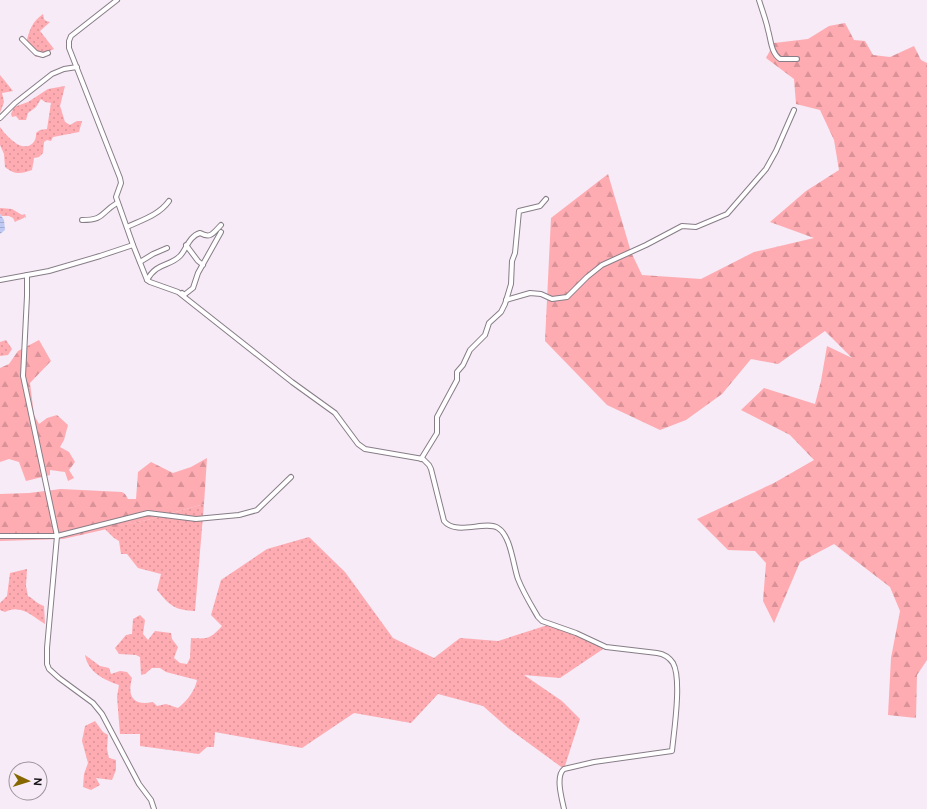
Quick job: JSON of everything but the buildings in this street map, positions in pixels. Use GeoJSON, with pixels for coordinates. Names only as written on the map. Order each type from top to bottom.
{"type":"FeatureCollection","features":[{"type":"Feature","properties":{"kind":"street"},"geometry":{"type":"LineString","coordinates":[[117,0],[71,36],[69,48],[120,178],[121,183],[116,197],[117,203],[147,280],[171,288],[184,295],[193,288],[196,278],[221,232]]}},
{"type":"Feature","properties":{"kind":"street"},"geometry":{"type":"LineString","coordinates":[[759,0],[771,44],[777,56],[780,59],[797,59]]}},
{"type":"Feature","properties":{"kind":"street"},"geometry":{"type":"LineString","coordinates":[[22,39],[36,53],[43,55],[48,53]]}},
{"type":"Feature","properties":{"kind":"street"},"geometry":{"type":"LineString","coordinates":[[0,118],[15,103],[52,74],[64,69],[78,68]]}},
{"type":"Feature","properties":{"kind":"street"},"geometry":{"type":"LineString","coordinates":[[506,300],[530,293],[541,294],[552,299],[567,297],[587,277],[602,265],[646,245],[682,226],[696,227],[727,214],[766,169],[776,152],[794,110]]}},
{"type":"Feature","properties":{"kind":"street"},"geometry":{"type":"LineString","coordinates":[[421,459],[437,433],[437,417],[457,380],[457,372],[463,365],[470,350],[485,335],[490,323],[502,310],[506,300],[511,284],[512,261],[515,253],[519,211],[540,206],[546,199]]}},
{"type":"Feature","properties":{"kind":"street"},"geometry":{"type":"LineString","coordinates":[[127,227],[156,214],[169,201]]}},
{"type":"Feature","properties":{"kind":"street"},"geometry":{"type":"LineString","coordinates":[[82,220],[97,219],[102,216],[107,209],[117,203]]}},
{"type":"Feature","properties":{"kind":"street"},"geometry":{"type":"LineString","coordinates":[[147,280],[154,270],[180,256],[186,245],[197,234],[200,233],[209,236],[220,225]]}},
{"type":"Feature","properties":{"kind":"street"},"geometry":{"type":"LineString","coordinates":[[0,280],[49,271],[133,245]]}},
{"type":"Feature","properties":{"kind":"street"},"geometry":{"type":"LineString","coordinates":[[186,245],[198,261],[203,265]]}},
{"type":"Feature","properties":{"kind":"street"},"geometry":{"type":"LineString","coordinates":[[140,262],[167,248]]}},
{"type":"Feature","properties":{"kind":"street"},"geometry":{"type":"LineString","coordinates":[[27,275],[23,376],[57,536],[47,648],[47,664],[51,672],[93,703],[102,714],[139,784],[151,800],[154,809]]}},
{"type":"Feature","properties":{"kind":"street"},"geometry":{"type":"LineString","coordinates":[[178,292],[292,382],[335,413],[358,444],[363,448],[375,452],[421,459],[428,463],[446,524],[466,528],[494,526],[502,532],[514,558],[516,574],[520,584],[538,617],[606,647],[662,654],[668,657],[674,664],[677,680],[677,705],[672,751],[594,762],[564,769],[561,772],[559,780],[564,809]]}},
{"type":"Feature","properties":{"kind":"street"},"geometry":{"type":"LineString","coordinates":[[0,536],[57,536],[148,513],[196,519],[250,513],[257,510],[291,477]]}},
{"type":"Feature","properties":{"kind":"green space"},"geometry":{"type":"Polygon","coordinates":[[[43,14],[44,19],[50,22],[40,31],[54,49],[36,57],[26,44],[32,27],[36,20],[43,14]]]}},
{"type":"Feature","properties":{"kind":"green space"},"geometry":{"type":"Polygon","coordinates":[[[845,23],[854,40],[865,41],[873,55],[890,57],[914,46],[921,60],[927,63],[927,660],[917,675],[916,718],[888,715],[891,658],[900,611],[890,587],[834,544],[800,562],[774,623],[763,601],[766,563],[755,551],[728,550],[697,519],[774,483],[814,460],[790,435],[741,410],[764,388],[815,404],[821,381],[827,346],[852,358],[825,331],[778,364],[751,359],[722,394],[686,420],[660,430],[607,405],[545,341],[551,218],[608,174],[631,252],[642,275],[701,279],[754,252],[814,238],[770,222],[806,191],[839,170],[834,140],[820,110],[796,104],[794,79],[766,58],[774,43],[808,39],[829,26],[845,23]]]}},
{"type":"Feature","properties":{"kind":"green space"},"geometry":{"type":"Polygon","coordinates":[[[0,75],[13,91],[2,93],[4,102],[0,113],[0,75]]]}},
{"type":"Feature","properties":{"kind":"green space"},"geometry":{"type":"Polygon","coordinates":[[[65,86],[60,106],[65,122],[70,125],[77,121],[82,121],[79,132],[53,137],[51,141],[47,140],[44,142],[43,153],[39,157],[34,158],[32,170],[18,173],[9,170],[5,167],[4,154],[0,145],[0,127],[17,144],[21,146],[31,145],[35,140],[36,133],[40,130],[47,129],[51,103],[45,102],[41,99],[36,107],[28,113],[26,120],[19,120],[16,116],[12,117],[11,114],[14,107],[28,102],[48,89],[65,86]]]}},
{"type":"Feature","properties":{"kind":"green space"},"geometry":{"type":"Polygon","coordinates":[[[0,208],[12,209],[22,215],[25,214],[26,218],[25,217],[15,222],[13,218],[9,216],[2,216],[0,214],[0,208]]]}},
{"type":"Feature","properties":{"kind":"green space"},"geometry":{"type":"Polygon","coordinates":[[[6,340],[12,349],[8,355],[0,356],[0,342],[6,340]]]}},
{"type":"Feature","properties":{"kind":"green space"},"geometry":{"type":"Polygon","coordinates":[[[39,340],[51,361],[30,383],[34,415],[39,424],[47,418],[57,415],[68,425],[64,440],[60,447],[69,452],[75,462],[69,470],[74,478],[68,481],[65,472],[50,470],[50,475],[26,481],[19,462],[9,459],[0,462],[0,368],[9,364],[18,351],[39,340]]]}},
{"type":"Feature","properties":{"kind":"green space"},"geometry":{"type":"Polygon","coordinates":[[[207,458],[204,504],[151,519],[63,539],[0,541],[0,494],[29,493],[61,489],[122,492],[128,499],[136,499],[138,472],[151,462],[173,473],[191,467],[207,458]]]}},
{"type":"Feature","properties":{"kind":"green space"},"geometry":{"type":"Polygon","coordinates":[[[204,504],[195,611],[182,610],[169,603],[157,590],[161,574],[138,568],[127,554],[121,554],[119,541],[105,529],[151,519],[204,504]]]}},
{"type":"Feature","properties":{"kind":"green space"},"geometry":{"type":"Polygon","coordinates":[[[309,537],[345,572],[393,638],[434,658],[460,638],[498,641],[551,624],[606,647],[560,678],[524,675],[562,701],[580,719],[564,769],[508,728],[483,706],[438,694],[411,723],[354,713],[302,748],[215,732],[214,747],[207,747],[199,754],[140,746],[140,734],[120,734],[117,697],[119,685],[102,678],[93,671],[89,666],[85,655],[100,666],[109,668],[111,674],[120,671],[127,672],[132,678],[130,690],[131,695],[136,701],[141,703],[153,702],[157,706],[166,704],[178,708],[190,696],[197,680],[166,672],[160,668],[152,668],[145,674],[141,675],[140,657],[136,655],[119,654],[115,648],[126,635],[132,634],[133,619],[140,615],[145,620],[143,634],[148,640],[155,631],[171,633],[172,639],[178,647],[174,658],[180,663],[187,664],[190,658],[191,638],[211,636],[222,626],[211,615],[221,580],[267,549],[309,537]]]}},
{"type":"Feature","properties":{"kind":"green space"},"geometry":{"type":"Polygon","coordinates":[[[27,569],[26,586],[28,596],[44,606],[45,624],[21,610],[16,609],[5,612],[0,610],[0,603],[7,596],[10,573],[27,569]]]}},
{"type":"Feature","properties":{"kind":"green space"},"geometry":{"type":"Polygon","coordinates":[[[95,721],[103,732],[108,735],[107,749],[109,758],[116,760],[116,770],[112,780],[96,778],[100,785],[91,790],[83,787],[84,774],[88,763],[82,741],[85,726],[95,721]]]}},
{"type":"Feature","properties":{"kind":"water"},"geometry":{"type":"Polygon","coordinates":[[[0,214],[4,220],[5,230],[0,234],[0,214]]]}}]}
